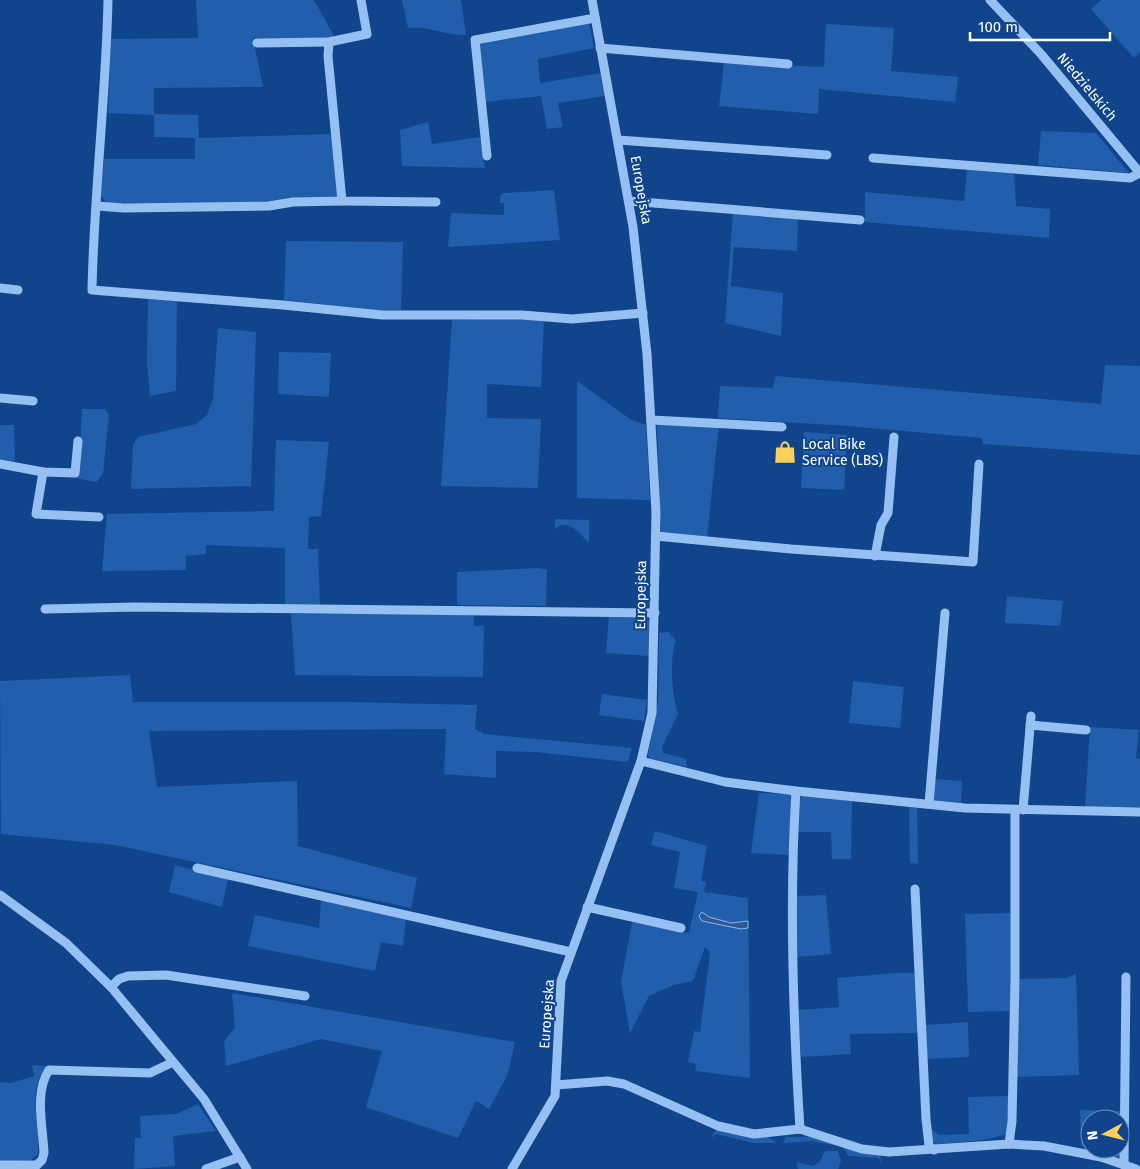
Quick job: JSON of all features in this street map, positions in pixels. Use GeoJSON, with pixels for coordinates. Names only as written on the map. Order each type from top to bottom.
{"type":"FeatureCollection","features":[{"type":"Feature","properties":{"kind":"street"},"geometry":{"type":"LineString","coordinates":[[108,0],[104,100],[93,241],[92,290],[382,315],[522,315],[572,319],[643,313]]}},
{"type":"Feature","properties":{"kind":"street"},"geometry":{"type":"LineString","coordinates":[[257,43],[329,42],[368,34],[361,0]]}},
{"type":"Feature","properties":{"kind":"street","name":"Europejska"},"geometry":{"type":"LineString","coordinates":[[512,1169],[555,1096],[561,981],[641,761],[652,713],[656,536],[652,420],[643,313],[629,201],[592,0]]}},
{"type":"Feature","properties":{"kind":"street","name":"Niedzielskich"},"geometry":{"type":"LineString","coordinates":[[990,0],[1041,54],[1140,173]]}},
{"type":"Feature","properties":{"kind":"street"},"geometry":{"type":"LineString","coordinates":[[487,156],[475,40],[595,18]]}},
{"type":"Feature","properties":{"kind":"street"},"geometry":{"type":"LineString","coordinates":[[329,42],[328,56],[342,201]]}},
{"type":"Feature","properties":{"kind":"street"},"geometry":{"type":"LineString","coordinates":[[600,48],[788,64]]}},
{"type":"Feature","properties":{"kind":"street"},"geometry":{"type":"LineString","coordinates":[[618,140],[827,155]]}},
{"type":"Feature","properties":{"kind":"street"},"geometry":{"type":"LineString","coordinates":[[873,158],[1130,178],[1140,173]]}},
{"type":"Feature","properties":{"kind":"street"},"geometry":{"type":"LineString","coordinates":[[96,206],[124,208],[269,206],[293,202],[342,201],[436,202]]}},
{"type":"Feature","properties":{"kind":"street"},"geometry":{"type":"LineString","coordinates":[[629,201],[860,220]]}},
{"type":"Feature","properties":{"kind":"street"},"geometry":{"type":"LineString","coordinates":[[0,288],[18,290]]}},
{"type":"Feature","properties":{"kind":"street"},"geometry":{"type":"LineString","coordinates":[[0,398],[33,401]]}},
{"type":"Feature","properties":{"kind":"street"},"geometry":{"type":"LineString","coordinates":[[652,420],[666,419],[782,427]]}},
{"type":"Feature","properties":{"kind":"street"},"geometry":{"type":"LineString","coordinates":[[875,556],[881,525],[888,513],[894,437]]}},
{"type":"Feature","properties":{"kind":"street"},"geometry":{"type":"LineString","coordinates":[[0,464],[44,472],[75,473],[78,441]]}},
{"type":"Feature","properties":{"kind":"street"},"geometry":{"type":"LineString","coordinates":[[656,536],[875,556],[973,562],[979,464]]}},
{"type":"Feature","properties":{"kind":"street"},"geometry":{"type":"LineString","coordinates":[[44,472],[36,514],[99,517]]}},
{"type":"Feature","properties":{"kind":"street"},"geometry":{"type":"LineString","coordinates":[[45,609],[136,607],[655,613]]}},
{"type":"Feature","properties":{"kind":"street"},"geometry":{"type":"LineString","coordinates":[[929,804],[945,613]]}},
{"type":"Feature","properties":{"kind":"street"},"geometry":{"type":"LineString","coordinates":[[1009,1144],[1012,1120],[1019,810],[1030,720],[1086,730]]}},
{"type":"Feature","properties":{"kind":"street"},"geometry":{"type":"LineString","coordinates":[[641,761],[725,782],[796,791],[929,804],[1019,810],[1140,812]]}},
{"type":"Feature","properties":{"kind":"street"},"geometry":{"type":"LineString","coordinates":[[796,791],[792,851],[797,1083],[800,1129]]}},
{"type":"Feature","properties":{"kind":"street"},"geometry":{"type":"LineString","coordinates":[[197,868],[571,952]]}},
{"type":"Feature","properties":{"kind":"street"},"geometry":{"type":"LineString","coordinates":[[915,889],[927,1127],[929,1146],[934,1150]]}},
{"type":"Feature","properties":{"kind":"street"},"geometry":{"type":"LineString","coordinates":[[0,895],[66,943],[111,987],[214,1114],[247,1169]]}},
{"type":"Feature","properties":{"kind":"street"},"geometry":{"type":"LineString","coordinates":[[588,907],[681,928]]}},
{"type":"Feature","properties":{"kind":"street"},"geometry":{"type":"LineString","coordinates":[[111,987],[119,979],[128,976],[166,975],[305,996]]}},
{"type":"Feature","properties":{"kind":"street"},"geometry":{"type":"LineString","coordinates":[[1124,1165],[1126,977]]}},
{"type":"Feature","properties":{"kind":"street"},"geometry":{"type":"LineString","coordinates":[[0,1165],[37,1165],[42,1160],[44,1153],[41,1091],[43,1078],[49,1070],[150,1073],[173,1062]]}},
{"type":"Feature","properties":{"kind":"street"},"geometry":{"type":"LineString","coordinates":[[556,1085],[574,1082],[615,1082],[624,1084],[718,1126],[754,1134],[800,1129],[862,1149],[889,1152],[1009,1144],[1072,1151],[1136,1169]]}},
{"type":"Feature","properties":{"kind":"street"},"geometry":{"type":"LineString","coordinates":[[206,1169],[240,1157]]}},
{"type":"Feature","properties":{"kind":"shaded area"},"geometry":{"type":"Polygon","coordinates":[[[196,0],[314,0],[335,38],[253,38],[263,87],[154,88],[154,114],[198,115],[199,138],[332,134],[338,196],[290,199],[272,203],[106,203],[101,195],[104,159],[195,159],[195,138],[154,137],[154,115],[108,113],[111,39],[198,38],[196,0]]]}},
{"type":"Feature","properties":{"kind":"shaded area"},"geometry":{"type":"Polygon","coordinates":[[[402,0],[461,0],[466,35],[416,27],[408,28],[402,0]]]}},
{"type":"Feature","properties":{"kind":"shaded area"},"geometry":{"type":"Polygon","coordinates":[[[1101,0],[1140,0],[1140,52],[1134,58],[1091,9],[1101,0]]]}},
{"type":"Feature","properties":{"kind":"shaded area"},"geometry":{"type":"Polygon","coordinates":[[[589,23],[594,48],[538,59],[540,83],[601,73],[605,96],[558,103],[563,127],[547,129],[541,96],[484,102],[479,46],[482,43],[589,23]]]}},
{"type":"Feature","properties":{"kind":"shaded area"},"geometry":{"type":"Polygon","coordinates":[[[826,24],[894,28],[891,71],[958,77],[955,102],[819,89],[818,114],[719,106],[724,63],[824,67],[826,24]]]}},
{"type":"Feature","properties":{"kind":"shaded area"},"geometry":{"type":"Polygon","coordinates":[[[428,122],[432,144],[480,137],[485,168],[402,166],[400,130],[428,122]]]}},
{"type":"Feature","properties":{"kind":"shaded area"},"geometry":{"type":"Polygon","coordinates":[[[1041,131],[1096,133],[1129,173],[1038,165],[1041,131]]]}},
{"type":"Feature","properties":{"kind":"shaded area"},"geometry":{"type":"Polygon","coordinates":[[[967,169],[1014,172],[1016,206],[1050,209],[1049,238],[865,222],[865,192],[964,201],[967,169]]]}},
{"type":"Feature","properties":{"kind":"shaded area"},"geometry":{"type":"Polygon","coordinates":[[[554,190],[560,240],[448,247],[451,213],[504,215],[504,203],[500,203],[500,195],[504,193],[554,190]]]}},
{"type":"Feature","properties":{"kind":"shaded area"},"geometry":{"type":"Polygon","coordinates":[[[733,211],[798,219],[797,251],[734,247],[731,286],[783,293],[781,336],[725,323],[733,211]]]}},
{"type":"Feature","properties":{"kind":"shaded area"},"geometry":{"type":"Polygon","coordinates":[[[286,241],[403,242],[401,310],[374,310],[284,300],[286,241]]]}},
{"type":"Feature","properties":{"kind":"shaded area"},"geometry":{"type":"Polygon","coordinates":[[[148,297],[177,300],[176,391],[150,396],[147,364],[148,297]]]}},
{"type":"Feature","properties":{"kind":"shaded area"},"geometry":{"type":"Polygon","coordinates":[[[544,319],[541,387],[487,384],[487,418],[541,419],[538,488],[441,486],[452,320],[544,319]]]}},
{"type":"Feature","properties":{"kind":"shaded area"},"geometry":{"type":"Polygon","coordinates":[[[218,328],[256,332],[251,486],[131,489],[133,445],[138,437],[196,424],[207,415],[213,399],[218,328]]]}},
{"type":"Feature","properties":{"kind":"shaded area"},"geometry":{"type":"Polygon","coordinates":[[[279,352],[331,353],[329,397],[278,394],[279,352]]]}},
{"type":"Feature","properties":{"kind":"shaded area"},"geometry":{"type":"Polygon","coordinates":[[[1105,365],[1140,366],[1140,455],[983,444],[982,438],[848,426],[718,418],[720,386],[773,388],[776,376],[1101,404],[1105,365]]]}},
{"type":"Feature","properties":{"kind":"shaded area"},"geometry":{"type":"Polygon","coordinates":[[[577,381],[630,419],[646,425],[650,500],[577,498],[577,381]]]}},
{"type":"Feature","properties":{"kind":"shaded area"},"geometry":{"type":"Polygon","coordinates":[[[82,409],[105,409],[109,415],[103,474],[96,482],[75,478],[78,475],[79,468],[82,409]]]}},
{"type":"Feature","properties":{"kind":"shaded area"},"geometry":{"type":"Polygon","coordinates":[[[657,424],[719,425],[707,538],[661,533],[657,424]]]}},
{"type":"Feature","properties":{"kind":"shaded area"},"geometry":{"type":"Polygon","coordinates":[[[0,425],[14,425],[15,462],[0,459],[0,425]]]}},
{"type":"Feature","properties":{"kind":"shaded area"},"geometry":{"type":"Polygon","coordinates":[[[804,432],[847,435],[844,490],[801,488],[804,432]]]}},
{"type":"Feature","properties":{"kind":"shaded area"},"geometry":{"type":"Polygon","coordinates":[[[276,440],[329,442],[321,516],[309,517],[308,549],[318,549],[320,605],[285,604],[285,548],[206,545],[206,554],[186,556],[186,570],[102,571],[107,514],[274,511],[276,440]]]}},
{"type":"Feature","properties":{"kind":"shaded area"},"geometry":{"type":"Polygon","coordinates":[[[555,519],[589,520],[589,543],[574,528],[565,525],[555,529],[555,519]]]}},
{"type":"Feature","properties":{"kind":"shaded area"},"geometry":{"type":"Polygon","coordinates":[[[539,568],[547,570],[546,606],[457,605],[457,572],[539,568]]]}},
{"type":"Feature","properties":{"kind":"shaded area"},"geometry":{"type":"Polygon","coordinates":[[[1007,596],[1063,601],[1060,626],[1005,623],[1007,596]]]}},
{"type":"Feature","properties":{"kind":"shaded area"},"geometry":{"type":"Polygon","coordinates":[[[474,613],[474,626],[484,626],[483,677],[295,675],[291,614],[474,613]]]}},
{"type":"Feature","properties":{"kind":"shaded area"},"geometry":{"type":"Polygon","coordinates":[[[609,616],[645,616],[649,622],[649,656],[606,653],[609,616]]]}},
{"type":"Feature","properties":{"kind":"shaded area"},"geometry":{"type":"Polygon","coordinates":[[[669,632],[676,641],[672,677],[678,714],[662,747],[663,753],[686,759],[687,767],[649,758],[648,755],[658,700],[659,633],[669,632]]]}},
{"type":"Feature","properties":{"kind":"shaded area"},"geometry":{"type":"Polygon","coordinates":[[[130,675],[133,702],[350,702],[477,705],[475,729],[484,734],[632,748],[628,762],[535,752],[496,751],[496,778],[444,774],[446,729],[149,731],[157,787],[297,781],[298,846],[417,878],[411,908],[115,845],[1,834],[0,681],[130,675]]]}},
{"type":"Feature","properties":{"kind":"shaded area"},"geometry":{"type":"Polygon","coordinates":[[[853,681],[904,687],[900,728],[849,723],[853,681]]]}},
{"type":"Feature","properties":{"kind":"shaded area"},"geometry":{"type":"Polygon","coordinates":[[[602,694],[647,700],[644,721],[599,715],[602,694]]]}},
{"type":"Feature","properties":{"kind":"shaded area"},"geometry":{"type":"Polygon","coordinates":[[[1090,727],[1139,730],[1136,758],[1140,759],[1140,807],[1085,807],[1090,727]]]}},
{"type":"Feature","properties":{"kind":"shaded area"},"geometry":{"type":"Polygon","coordinates":[[[935,779],[962,781],[961,803],[933,800],[935,779]]]}},
{"type":"Feature","properties":{"kind":"shaded area"},"geometry":{"type":"Polygon","coordinates":[[[759,793],[791,794],[790,855],[751,853],[759,793]]]}},
{"type":"Feature","properties":{"kind":"shaded area"},"geometry":{"type":"Polygon","coordinates":[[[803,796],[852,801],[851,859],[832,859],[831,832],[797,832],[799,801],[803,796]]]}},
{"type":"Feature","properties":{"kind":"shaded area"},"geometry":{"type":"Polygon","coordinates":[[[909,807],[917,808],[918,864],[910,863],[909,807]]]}},
{"type":"Feature","properties":{"kind":"shaded area"},"geometry":{"type":"Polygon","coordinates":[[[655,831],[707,846],[701,881],[706,882],[704,892],[748,898],[750,1078],[695,1071],[696,1064],[688,1062],[694,1031],[700,1032],[710,952],[705,947],[693,981],[674,985],[649,996],[630,1033],[621,982],[632,922],[689,933],[698,892],[674,888],[680,852],[651,845],[655,831]]]}},
{"type":"Feature","properties":{"kind":"shaded area"},"geometry":{"type":"Polygon","coordinates":[[[175,865],[228,879],[222,907],[169,892],[175,865]]]}},
{"type":"Feature","properties":{"kind":"shaded area"},"geometry":{"type":"Polygon","coordinates":[[[826,895],[831,954],[797,957],[796,896],[826,895]]]}},
{"type":"Feature","properties":{"kind":"shaded area"},"geometry":{"type":"Polygon","coordinates":[[[321,899],[406,917],[403,946],[381,942],[375,971],[248,946],[255,915],[319,928],[321,899]]]}},
{"type":"Feature","properties":{"kind":"shaded area"},"geometry":{"type":"Polygon","coordinates":[[[702,912],[709,917],[731,923],[748,921],[748,928],[741,929],[702,921],[699,916],[702,912]]]}},
{"type":"Feature","properties":{"kind":"shaded area"},"geometry":{"type":"Polygon","coordinates":[[[1011,913],[1011,1011],[968,1012],[965,914],[1011,913]]]}},
{"type":"Feature","properties":{"kind":"shaded area"},"geometry":{"type":"Polygon","coordinates":[[[915,973],[918,1033],[850,1034],[851,1054],[801,1057],[798,1010],[839,1007],[837,978],[915,973]]]}},
{"type":"Feature","properties":{"kind":"shaded area"},"geometry":{"type":"Polygon","coordinates":[[[1076,974],[1079,1075],[1017,1077],[1018,979],[1065,978],[1076,974]]]}},
{"type":"Feature","properties":{"kind":"shaded area"},"geometry":{"type":"Polygon","coordinates":[[[232,993],[515,1042],[508,1074],[489,1109],[476,1101],[458,1138],[366,1107],[382,1051],[321,1039],[226,1066],[224,1041],[235,1028],[232,993]]]}},
{"type":"Feature","properties":{"kind":"shaded area"},"geometry":{"type":"Polygon","coordinates":[[[968,1022],[969,1057],[927,1059],[926,1025],[968,1022]]]}},
{"type":"Feature","properties":{"kind":"shaded area"},"geometry":{"type":"Polygon","coordinates":[[[32,1065],[47,1066],[37,1086],[38,1154],[31,1160],[0,1162],[0,1082],[11,1083],[34,1076],[32,1065]]]}},
{"type":"Feature","properties":{"kind":"shaded area"},"geometry":{"type":"Polygon","coordinates":[[[1009,1096],[1006,1134],[989,1139],[963,1142],[937,1144],[932,1141],[930,1128],[939,1135],[969,1134],[968,1097],[1009,1096]]]}},
{"type":"Feature","properties":{"kind":"shaded area"},"geometry":{"type":"Polygon","coordinates":[[[198,1104],[216,1131],[173,1136],[175,1166],[134,1169],[135,1138],[141,1138],[140,1116],[176,1114],[198,1104]]]}},
{"type":"Feature","properties":{"kind":"shaded area"},"geometry":{"type":"Polygon","coordinates":[[[718,1130],[767,1136],[777,1143],[754,1143],[716,1134],[712,1138],[713,1133],[718,1130]]]}},
{"type":"Feature","properties":{"kind":"shaded area"},"geometry":{"type":"Polygon","coordinates":[[[786,1137],[810,1137],[880,1155],[882,1167],[879,1158],[848,1156],[843,1147],[812,1141],[783,1143],[786,1137]]]}},
{"type":"Feature","properties":{"kind":"shaded area"},"geometry":{"type":"Polygon","coordinates":[[[825,1151],[838,1151],[841,1161],[838,1169],[798,1169],[796,1162],[813,1166],[820,1161],[825,1151]]]}},
{"type":"Feature","properties":{"kind":"place","name":"Local Bike Service (LBS)"},"geometry":{"type":"Point","coordinates":[785,452]}}]}
